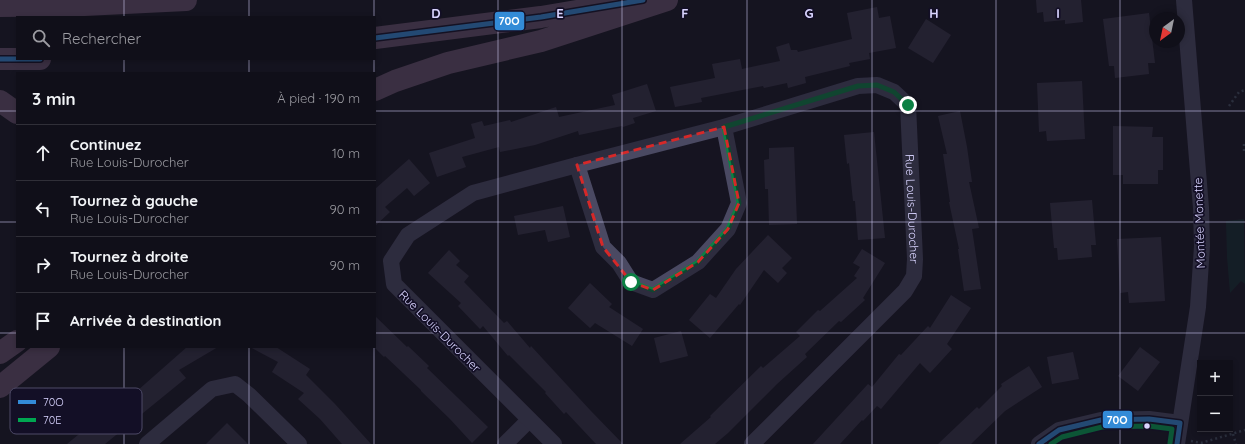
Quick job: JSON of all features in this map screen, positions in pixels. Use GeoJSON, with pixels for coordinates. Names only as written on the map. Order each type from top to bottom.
{"type":"FeatureCollection","features":[{"type":"Feature","properties":{"kind":"highway"},"geometry":{"type":"LineString","coordinates":[[0,6],[186,0]]}},
{"type":"Feature","properties":{"kind":"highway"},"geometry":{"type":"LineString","coordinates":[[376,38],[540,17],[643,0]]}},
{"type":"Feature","properties":{"kind":"highway"},"geometry":{"type":"LineString","coordinates":[[376,90],[395,81],[448,63],[541,41],[667,0]]}},
{"type":"Feature","properties":{"kind":"highway"},"geometry":{"type":"LineString","coordinates":[[0,59],[16,59]]}},
{"type":"Feature","properties":{"kind":"highway"},"geometry":{"type":"LineString","coordinates":[[0,101],[16,112]]}},
{"type":"Feature","properties":{"kind":"highway"},"geometry":{"type":"LineString","coordinates":[[0,353],[16,341]]}},
{"type":"Feature","properties":{"kind":"highway"},"geometry":{"type":"LineString","coordinates":[[0,387],[48,348]]}},
{"type":"Feature","properties":{"kind":"street","name":"Montée Monette"},"geometry":{"type":"LineString","coordinates":[[1184,0],[1200,200],[1202,246],[1198,306],[1180,423],[1184,442]]}},
{"type":"Feature","properties":{"kind":"street","name":"Rue Louis-Durocher"},"geometry":{"type":"LineString","coordinates":[[554,444],[394,284],[391,261],[408,235],[472,193],[724,127],[858,86],[877,85],[894,92],[908,105],[915,259],[914,276],[905,291],[752,444]]}},
{"type":"Feature","properties":{"kind":"street"},"geometry":{"type":"LineString","coordinates":[[577,165],[603,247],[619,263],[631,282],[653,290],[698,262],[728,229],[739,203],[724,127]]}},
{"type":"Feature","properties":{"kind":"street"},"geometry":{"type":"LineString","coordinates":[[146,444],[212,389],[235,384],[249,395],[299,444]]}},
{"type":"Feature","properties":{"kind":"street"},"geometry":{"type":"LineString","coordinates":[[1039,444],[1060,430],[1101,420],[1149,419],[1180,423]]}},
{"type":"Feature","properties":{"kind":"street"},"geometry":{"type":"LineString","coordinates":[[505,444],[529,420]]}},
{"type":"Feature","properties":{"kind":"path"},"geometry":{"type":"LineString","coordinates":[[1229,106],[1239,92],[1245,90]]}},
{"type":"Feature","properties":{"kind":"path"},"geometry":{"type":"LineString","coordinates":[[1244,144],[1244,152]]}},
{"type":"Feature","properties":{"kind":"path"},"geometry":{"type":"LineString","coordinates":[[1184,442],[1201,443],[1245,430]]}},
{"type":"Feature","properties":{"kind":"path"},"geometry":{"type":"LineString","coordinates":[[1233,434],[1236,444]]}},
{"type":"Feature","properties":{"kind":"highlighted area"},"geometry":{"type":"Polygon","coordinates":[[[724,127],[739,203],[728,229],[698,262],[653,290],[631,282],[603,247],[577,165],[724,127]]]}},
{"type":"Feature","properties":{"kind":"green space"},"geometry":{"type":"Polygon","coordinates":[[[1244,219],[1245,284],[1241,281],[1230,293],[1226,221],[1244,219]]]}},
{"type":"Feature","properties":{"kind":"building"},"geometry":{"type":"Polygon","coordinates":[[[1036,0],[1081,0],[1083,22],[1065,24],[1065,20],[1044,22],[1043,12],[1037,13],[1036,0]]]}},
{"type":"Feature","properties":{"kind":"building"},"geometry":{"type":"Polygon","coordinates":[[[877,7],[879,18],[890,16],[896,48],[869,53],[870,59],[849,63],[850,66],[805,77],[806,83],[788,88],[787,83],[764,88],[763,86],[701,98],[702,102],[675,107],[670,87],[715,78],[712,64],[740,59],[742,69],[780,61],[776,47],[789,43],[791,50],[797,50],[798,52],[852,39],[847,13],[877,7]]]}},
{"type":"Feature","properties":{"kind":"building"},"geometry":{"type":"Polygon","coordinates":[[[1149,13],[1149,48],[1153,48],[1155,63],[1148,63],[1149,74],[1115,78],[1114,66],[1109,66],[1103,19],[1149,13]]]}},
{"type":"Feature","properties":{"kind":"building"},"geometry":{"type":"Polygon","coordinates":[[[926,19],[951,35],[933,63],[908,48],[926,19]]]}},
{"type":"Feature","properties":{"kind":"building"},"geometry":{"type":"Polygon","coordinates":[[[1082,81],[1085,139],[1047,141],[1046,131],[1039,132],[1037,83],[1082,81]]]}},
{"type":"Feature","properties":{"kind":"building"},"geometry":{"type":"Polygon","coordinates":[[[647,84],[656,111],[633,118],[635,123],[623,127],[579,135],[578,131],[535,145],[500,152],[499,147],[462,157],[466,167],[437,177],[429,153],[475,138],[471,124],[482,121],[484,126],[510,120],[511,122],[556,107],[559,117],[615,105],[612,95],[647,84]]]}},
{"type":"Feature","properties":{"kind":"building"},"geometry":{"type":"Polygon","coordinates":[[[960,111],[972,182],[969,182],[979,228],[972,229],[981,289],[964,291],[959,249],[949,202],[943,154],[947,154],[938,116],[960,111]]]}},
{"type":"Feature","properties":{"kind":"building"},"geometry":{"type":"Polygon","coordinates":[[[1113,126],[1153,127],[1152,137],[1163,137],[1163,170],[1158,170],[1158,184],[1123,184],[1123,175],[1113,175],[1113,126]]]}},
{"type":"Feature","properties":{"kind":"building"},"geometry":{"type":"Polygon","coordinates":[[[874,132],[885,238],[858,240],[855,201],[853,201],[844,135],[874,132]]]}},
{"type":"Feature","properties":{"kind":"building"},"geometry":{"type":"Polygon","coordinates":[[[794,147],[797,224],[769,225],[768,189],[765,189],[764,160],[769,159],[769,148],[794,147]]]}},
{"type":"Feature","properties":{"kind":"building"},"geometry":{"type":"Polygon","coordinates":[[[409,159],[430,183],[414,196],[407,188],[385,207],[390,212],[376,225],[376,188],[409,159]]]}},
{"type":"Feature","properties":{"kind":"building"},"geometry":{"type":"Polygon","coordinates":[[[1092,200],[1096,245],[1091,245],[1092,257],[1058,260],[1057,248],[1054,248],[1050,203],[1092,200]]]}},
{"type":"Feature","properties":{"kind":"building"},"geometry":{"type":"Polygon","coordinates":[[[563,206],[570,237],[548,242],[545,230],[518,235],[514,216],[563,206]]]}},
{"type":"Feature","properties":{"kind":"building"},"geometry":{"type":"Polygon","coordinates":[[[768,235],[792,258],[782,268],[787,273],[778,283],[764,270],[740,305],[739,304],[710,338],[689,320],[710,294],[716,298],[736,269],[768,235]]]}},
{"type":"Feature","properties":{"kind":"building"},"geometry":{"type":"Polygon","coordinates":[[[1161,237],[1165,301],[1129,303],[1128,292],[1120,293],[1117,239],[1161,237]]]}},
{"type":"Feature","properties":{"kind":"building"},"geometry":{"type":"Polygon","coordinates":[[[862,249],[885,263],[863,298],[865,300],[841,322],[839,321],[805,354],[807,357],[715,444],[680,444],[711,417],[710,416],[761,366],[763,368],[800,336],[796,332],[818,310],[820,311],[857,278],[854,276],[860,267],[853,263],[862,249]]]}},
{"type":"Feature","properties":{"kind":"building"},"geometry":{"type":"Polygon","coordinates":[[[449,250],[460,261],[456,265],[469,276],[464,282],[504,323],[507,321],[530,348],[531,346],[623,444],[596,444],[566,412],[564,414],[545,393],[546,392],[509,355],[508,356],[483,326],[480,329],[458,306],[461,303],[428,273],[449,250]]]}},
{"type":"Feature","properties":{"kind":"building"},"geometry":{"type":"Polygon","coordinates":[[[590,283],[612,304],[609,307],[643,329],[632,346],[595,323],[590,328],[568,308],[590,283]]]}},
{"type":"Feature","properties":{"kind":"building"},"geometry":{"type":"Polygon","coordinates":[[[951,295],[971,308],[947,344],[952,349],[930,373],[920,363],[881,409],[877,406],[840,444],[813,444],[868,384],[872,387],[899,354],[901,355],[928,326],[930,328],[951,295]]]}},
{"type":"Feature","properties":{"kind":"building"},"geometry":{"type":"Polygon","coordinates":[[[376,317],[429,366],[427,368],[488,427],[472,443],[421,390],[385,356],[384,357],[375,348],[376,317]]]}},
{"type":"Feature","properties":{"kind":"building"},"geometry":{"type":"Polygon","coordinates":[[[681,331],[688,356],[660,363],[654,338],[681,331]]]}},
{"type":"Feature","properties":{"kind":"building"},"geometry":{"type":"Polygon","coordinates":[[[1140,347],[1160,362],[1138,391],[1118,376],[1140,347]]]}},
{"type":"Feature","properties":{"kind":"building"},"geometry":{"type":"Polygon","coordinates":[[[186,348],[216,348],[179,370],[186,378],[142,414],[142,388],[140,388],[186,348]]]}},
{"type":"Feature","properties":{"kind":"building"},"geometry":{"type":"Polygon","coordinates":[[[252,348],[278,348],[310,369],[306,375],[335,404],[371,444],[342,444],[320,419],[298,399],[304,393],[272,372],[278,362],[252,348]]]}},
{"type":"Feature","properties":{"kind":"building"},"geometry":{"type":"Polygon","coordinates":[[[1073,352],[1079,379],[1052,384],[1047,357],[1073,352]]]}},
{"type":"Feature","properties":{"kind":"building"},"geometry":{"type":"Polygon","coordinates":[[[1029,366],[1042,387],[1005,411],[971,444],[938,444],[977,407],[979,409],[1002,386],[1001,384],[1029,366]]]}},
{"type":"Feature","properties":{"kind":"building"},"geometry":{"type":"Polygon","coordinates":[[[227,423],[248,444],[206,444],[227,423]]]}},
{"type":"Feature","properties":{"kind":"building"},"geometry":{"type":"Polygon","coordinates":[[[79,434],[117,434],[105,444],[67,444],[79,434]]]}},
{"type":"Feature","properties":{"kind":"transit line","name":"70O"},"geometry":{"type":"LineString","coordinates":[[376,38],[541,17],[643,0]]}},
{"type":"Feature","properties":{"kind":"transit line","name":"70O"},"geometry":{"type":"LineString","coordinates":[[0,59],[16,59]]}},
{"type":"Feature","properties":{"kind":"transit line","name":"70O"},"geometry":{"type":"LineString","coordinates":[[1039,444],[1059,430],[1101,420],[1149,419],[1180,423],[1177,444]]}},
{"type":"Feature","properties":{"kind":"transit line","name":"70E"},"geometry":{"type":"LineString","coordinates":[[1051,444],[1062,437],[1102,427],[1149,426],[1172,429],[1170,443]]}},
{"type":"Feature","properties":{"kind":"route"},"geometry":{"type":"LineString","coordinates":[[631,282],[653,290],[698,262],[728,229],[739,203],[724,127],[858,86],[877,85],[894,92],[908,105]]}}]}
